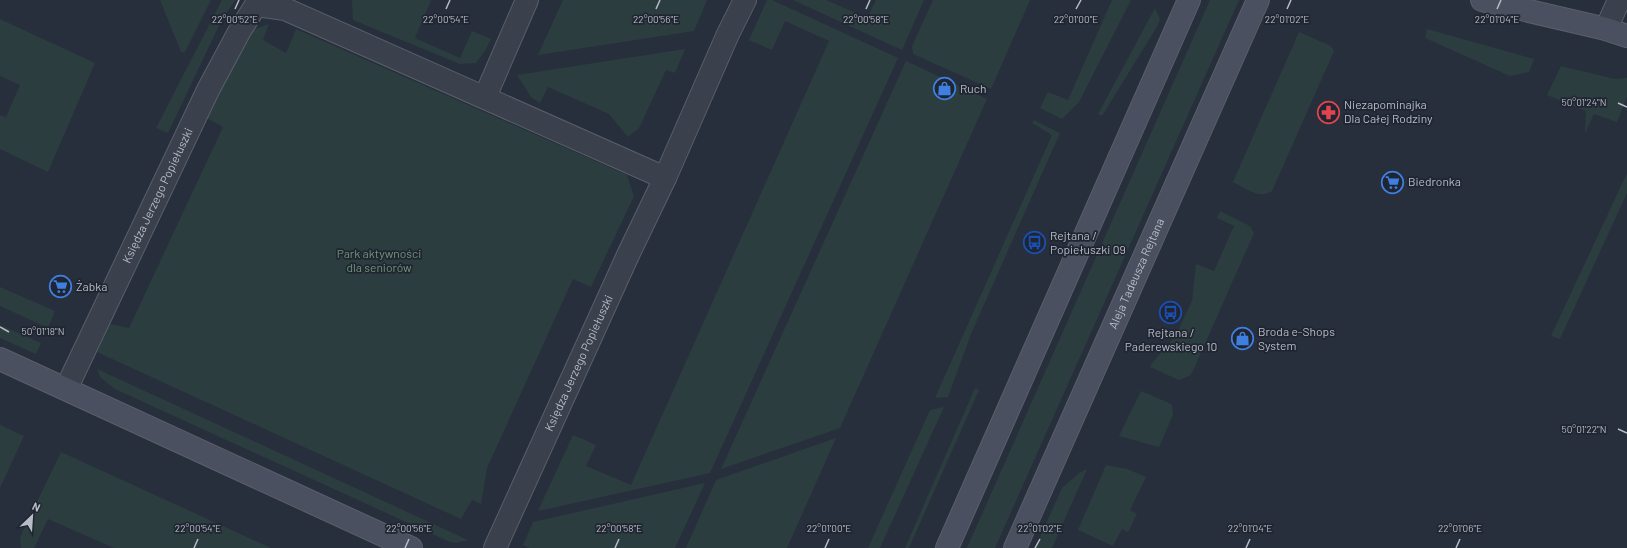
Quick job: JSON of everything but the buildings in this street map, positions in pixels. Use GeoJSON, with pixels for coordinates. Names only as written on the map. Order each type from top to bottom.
{"type":"FeatureCollection","features":[{"type":"Feature","properties":{"kind":"main road"},"geometry":{"type":"LineString","coordinates":[[948,548],[1189,0]]}},
{"type":"Feature","properties":{"kind":"main road","name":"Aleja Tadeusza Rejtana"},"geometry":{"type":"LineString","coordinates":[[1015,548],[1258,0]]}},
{"type":"Feature","properties":{"kind":"main road"},"geometry":{"type":"LineString","coordinates":[[1482,0],[1606,29],[1627,36]]}},
{"type":"Feature","properties":{"kind":"main road"},"geometry":{"type":"LineString","coordinates":[[1543,0],[1606,29]]}},
{"type":"Feature","properties":{"kind":"main road"},"geometry":{"type":"LineString","coordinates":[[0,359],[411,548]]}},
{"type":"Feature","properties":{"kind":"street"},"geometry":{"type":"LineString","coordinates":[[485,97],[527,0]]}},
{"type":"Feature","properties":{"kind":"street","name":"Księdza Jerzego Popiełuszki"},"geometry":{"type":"LineString","coordinates":[[495,548],[628,255],[665,178],[728,34],[745,0]]}},
{"type":"Feature","properties":{"kind":"street"},"geometry":{"type":"LineString","coordinates":[[1606,29],[1619,0]]}},
{"type":"Feature","properties":{"kind":"street","name":"Księdza Jerzego Popiełuszki"},"geometry":{"type":"LineString","coordinates":[[66,389],[208,90],[239,32],[258,3],[285,10],[485,97],[665,178]]}},
{"type":"Feature","properties":{"kind":"green space"},"geometry":{"type":"Polygon","coordinates":[[[160,0],[211,0],[185,52],[181,52],[160,0]]]}},
{"type":"Feature","properties":{"kind":"green space"},"geometry":{"type":"Polygon","coordinates":[[[222,0],[236,0],[223,17],[168,133],[156,128],[222,0]]]}},
{"type":"Feature","properties":{"kind":"green space"},"geometry":{"type":"Polygon","coordinates":[[[352,0],[431,0],[415,38],[460,58],[472,31],[491,39],[476,63],[460,64],[353,20],[352,0]]]}},
{"type":"Feature","properties":{"kind":"green space"},"geometry":{"type":"Polygon","coordinates":[[[563,0],[707,0],[694,31],[538,55],[563,0]]]}},
{"type":"Feature","properties":{"kind":"green space"},"geometry":{"type":"Polygon","coordinates":[[[767,0],[772,0],[898,58],[710,473],[538,511],[573,435],[596,445],[586,466],[631,485],[829,41],[785,21],[772,50],[749,40],[767,0]]]}},
{"type":"Feature","properties":{"kind":"green space"},"geometry":{"type":"Polygon","coordinates":[[[793,0],[826,0],[867,18],[876,0],[924,0],[902,50],[793,0]]]}},
{"type":"Feature","properties":{"kind":"green space"},"geometry":{"type":"Polygon","coordinates":[[[933,0],[1030,0],[991,89],[913,54],[912,46],[933,0]]]}},
{"type":"Feature","properties":{"kind":"green space"},"geometry":{"type":"Polygon","coordinates":[[[1112,0],[1131,0],[1079,102],[1062,119],[1040,108],[1048,92],[1068,100],[1112,0]]]}},
{"type":"Feature","properties":{"kind":"green space"},"geometry":{"type":"Polygon","coordinates":[[[1210,0],[1239,0],[995,548],[967,548],[1210,0]]]}},
{"type":"Feature","properties":{"kind":"green space"},"geometry":{"type":"Polygon","coordinates":[[[1155,8],[1160,19],[1158,25],[1102,116],[1098,114],[1155,8]]]}},
{"type":"Feature","properties":{"kind":"green space"},"geometry":{"type":"Polygon","coordinates":[[[0,19],[95,63],[48,172],[0,149],[0,115],[6,117],[20,85],[0,76],[0,19]]]}},
{"type":"Feature","properties":{"kind":"green space","name":"Park aktywności dla seniorów"},"geometry":{"type":"Polygon","coordinates":[[[269,24],[263,40],[286,53],[296,29],[627,175],[634,196],[591,287],[573,279],[487,468],[481,504],[472,500],[461,519],[97,352],[110,324],[129,328],[223,127],[207,118],[246,38],[255,29],[269,24]]]}},
{"type":"Feature","properties":{"kind":"green space"},"geometry":{"type":"Polygon","coordinates":[[[1427,29],[1534,59],[1529,72],[1510,76],[1425,38],[1427,29]]]}},
{"type":"Feature","properties":{"kind":"green space"},"geometry":{"type":"Polygon","coordinates":[[[1299,32],[1331,46],[1334,51],[1272,191],[1258,194],[1233,182],[1299,32]]]}},
{"type":"Feature","properties":{"kind":"green space"},"geometry":{"type":"Polygon","coordinates":[[[685,49],[675,73],[666,70],[639,128],[628,137],[609,114],[548,87],[540,103],[531,97],[517,75],[685,49]]]}},
{"type":"Feature","properties":{"kind":"green space"},"geometry":{"type":"Polygon","coordinates":[[[906,61],[987,99],[840,428],[721,469],[906,61]]]}},
{"type":"Feature","properties":{"kind":"green space"},"geometry":{"type":"Polygon","coordinates":[[[1561,66],[1615,79],[1627,78],[1627,97],[1617,122],[1594,114],[1585,133],[1586,111],[1547,95],[1561,66]]]}},
{"type":"Feature","properties":{"kind":"green space"},"geometry":{"type":"Polygon","coordinates":[[[1034,120],[1060,133],[971,334],[948,397],[935,398],[1052,135],[1032,123],[1034,120]]]}},
{"type":"Feature","properties":{"kind":"green space"},"geometry":{"type":"Polygon","coordinates":[[[1627,173],[1627,193],[1560,339],[1551,336],[1627,173]]]}},
{"type":"Feature","properties":{"kind":"green space"},"geometry":{"type":"Polygon","coordinates":[[[1220,211],[1250,226],[1254,233],[1192,373],[1189,376],[1179,380],[1150,367],[1176,335],[1192,301],[1196,264],[1214,271],[1234,226],[1217,218],[1220,211]]]}},
{"type":"Feature","properties":{"kind":"green space"},"geometry":{"type":"Polygon","coordinates":[[[0,287],[55,311],[48,328],[0,306],[0,287]]]}},
{"type":"Feature","properties":{"kind":"green space"},"geometry":{"type":"Polygon","coordinates":[[[0,325],[41,343],[36,354],[0,338],[0,325]]]}},
{"type":"Feature","properties":{"kind":"green space"},"geometry":{"type":"Polygon","coordinates":[[[97,369],[468,540],[456,543],[450,542],[115,389],[100,377],[97,369]]]}},
{"type":"Feature","properties":{"kind":"green space"},"geometry":{"type":"Polygon","coordinates":[[[975,388],[979,390],[909,548],[905,548],[975,388]]]}},
{"type":"Feature","properties":{"kind":"green space"},"geometry":{"type":"Polygon","coordinates":[[[1141,391],[1172,405],[1173,415],[1159,447],[1119,436],[1141,391]]]}},
{"type":"Feature","properties":{"kind":"green space"},"geometry":{"type":"Polygon","coordinates":[[[944,407],[880,548],[868,548],[930,410],[944,407]]]}},
{"type":"Feature","properties":{"kind":"green space"},"geometry":{"type":"Polygon","coordinates":[[[0,425],[24,436],[0,488],[0,425]]]}},
{"type":"Feature","properties":{"kind":"green space"},"geometry":{"type":"Polygon","coordinates":[[[836,438],[787,548],[686,548],[716,480],[836,438]]]}},
{"type":"Feature","properties":{"kind":"green space"},"geometry":{"type":"Polygon","coordinates":[[[61,452],[271,548],[114,548],[48,519],[34,548],[21,548],[20,538],[61,452]]]}},
{"type":"Feature","properties":{"kind":"green space"},"geometry":{"type":"Polygon","coordinates":[[[1106,465],[1127,469],[1146,477],[1130,510],[1137,514],[1128,532],[1122,529],[1113,546],[1078,530],[1106,465]]]}},
{"type":"Feature","properties":{"kind":"green space"},"geometry":{"type":"Polygon","coordinates":[[[1087,469],[1052,548],[1035,548],[1062,488],[1079,473],[1087,469]]]}},
{"type":"Feature","properties":{"kind":"green space"},"geometry":{"type":"Polygon","coordinates":[[[705,483],[675,548],[529,548],[523,545],[533,522],[705,483]]]}},
{"type":"Feature","properties":{"kind":"place","name":"Ruch"},"geometry":{"type":"Point","coordinates":[945,89]}},
{"type":"Feature","properties":{"kind":"place","name":"Niezapominajka Dla Całej Rodziny"},"geometry":{"type":"Point","coordinates":[1329,112]}},
{"type":"Feature","properties":{"kind":"place","name":"Biedronka"},"geometry":{"type":"Point","coordinates":[1393,182]}},
{"type":"Feature","properties":{"kind":"place","name":"Rejtana / Popiełuszki 09"},"geometry":{"type":"Point","coordinates":[1035,243]}},
{"type":"Feature","properties":{"kind":"place","name":"Żabka"},"geometry":{"type":"Point","coordinates":[60,287]}},
{"type":"Feature","properties":{"kind":"place","name":"Rejtana / Paderewskiego 10"},"geometry":{"type":"Point","coordinates":[1171,312]}},
{"type":"Feature","properties":{"kind":"place","name":"Broda e-Shops System"},"geometry":{"type":"Point","coordinates":[1242,339]}}]}
